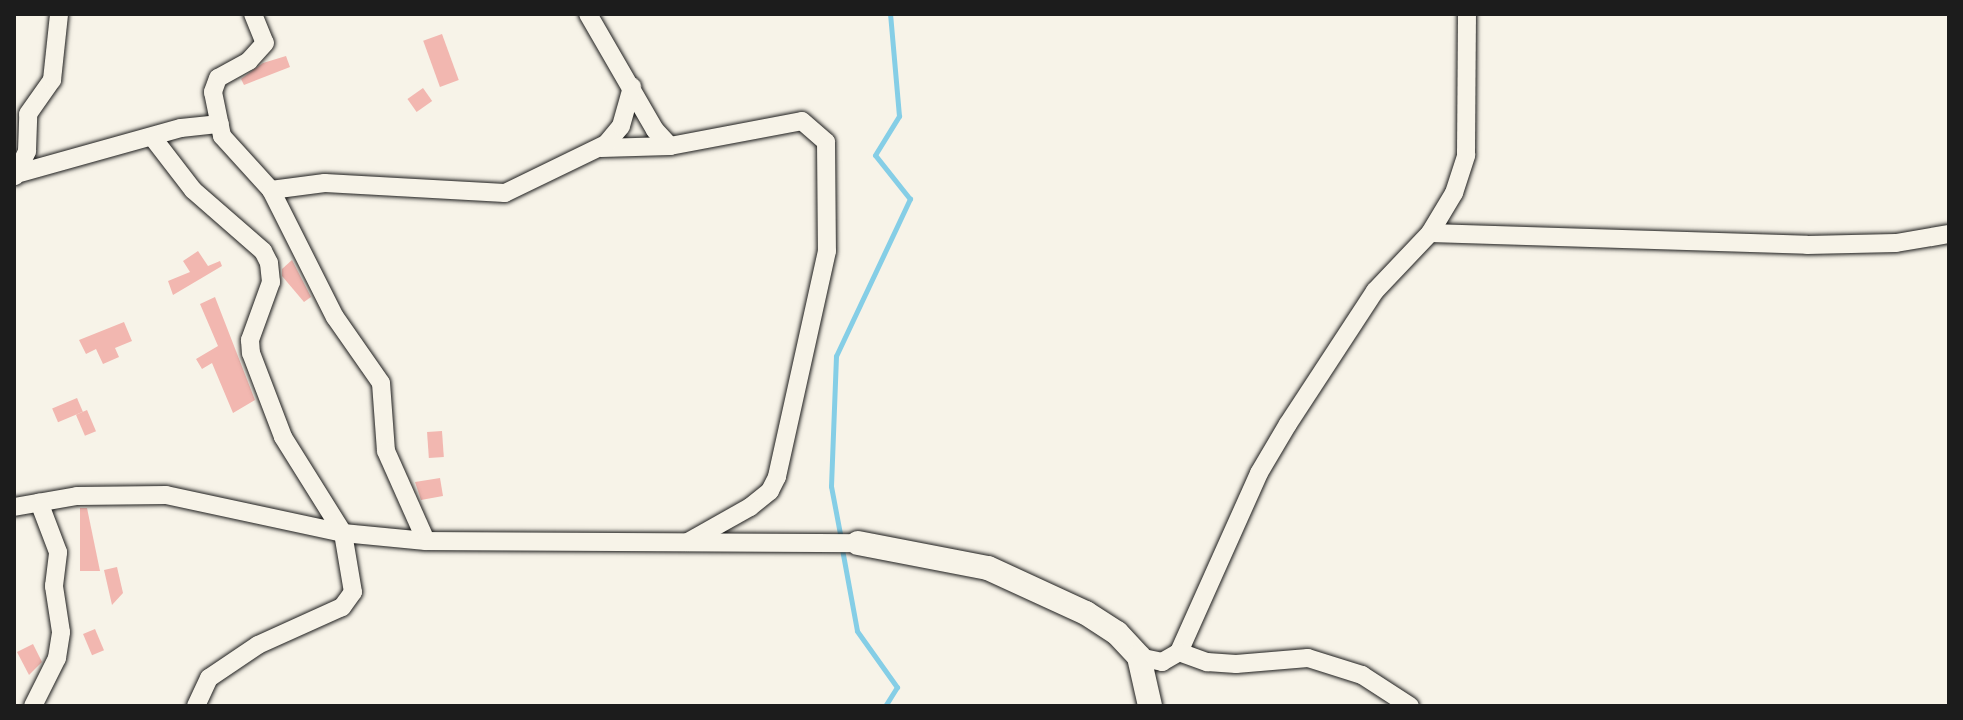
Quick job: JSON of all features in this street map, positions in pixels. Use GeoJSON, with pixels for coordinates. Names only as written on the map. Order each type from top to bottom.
{"type":"FeatureCollection","features":[{"type":"Feature","properties":{"kind":"street"},"geometry":{"type":"LineString","coordinates":[[15,175],[27,151],[28,114],[52,80],[59,14]]}},
{"type":"Feature","properties":{"kind":"street"},"geometry":{"type":"LineString","coordinates":[[253,14],[265,43],[249,61],[218,78],[213,92],[227,146],[271,190],[335,317],[381,383],[386,451],[426,541]]}},
{"type":"Feature","properties":{"kind":"street"},"geometry":{"type":"LineString","coordinates":[[588,14],[670,146]]}},
{"type":"Feature","properties":{"kind":"street"},"geometry":{"type":"LineString","coordinates":[[1139,657],[1162,662],[1179,652],[1259,473],[1280,436],[1375,291],[1430,233],[1454,193],[1466,155],[1467,14]]}},
{"type":"Feature","properties":{"kind":"street"},"geometry":{"type":"LineString","coordinates":[[271,190],[325,183],[505,193],[601,148],[621,126],[632,87]]}},
{"type":"Feature","properties":{"kind":"street"},"geometry":{"type":"LineString","coordinates":[[601,148],[670,146],[802,121],[826,142],[829,174],[827,251],[777,477],[770,491],[750,507],[685,544]]}},
{"type":"Feature","properties":{"kind":"street"},"geometry":{"type":"LineString","coordinates":[[15,175],[48,161],[220,124]]}},
{"type":"Feature","properties":{"kind":"street"},"geometry":{"type":"LineString","coordinates":[[153,138],[193,190],[263,251],[269,263],[271,282],[250,340],[251,353],[283,437],[343,533],[353,592],[349,602],[244,653],[204,682],[196,706]]}},
{"type":"Feature","properties":{"kind":"street"},"geometry":{"type":"LineString","coordinates":[[1430,233],[1807,245],[1896,243],[1949,234]]}},
{"type":"Feature","properties":{"kind":"street"},"geometry":{"type":"LineString","coordinates":[[14,507],[39,502],[166,495],[343,533],[426,541],[858,543],[988,568],[1086,613],[1117,633],[1139,657],[1150,706]]}},
{"type":"Feature","properties":{"kind":"street"},"geometry":{"type":"LineString","coordinates":[[33,706],[57,658],[61,632],[54,586],[58,552],[39,502]]}},
{"type":"Feature","properties":{"kind":"street"},"geometry":{"type":"LineString","coordinates":[[1179,652],[1207,662],[1236,664],[1308,658],[1362,675],[1410,706]]}},
{"type":"Feature","properties":{"kind":"building"},"geometry":{"type":"Polygon","coordinates":[[[442,34],[459,80],[440,87],[423,41],[442,34]]]}},
{"type":"Feature","properties":{"kind":"building"},"geometry":{"type":"Polygon","coordinates":[[[286,56],[290,67],[244,85],[241,79],[263,63],[286,56]]]}},
{"type":"Feature","properties":{"kind":"building"},"geometry":{"type":"Polygon","coordinates":[[[423,88],[432,101],[417,112],[407,99],[423,88]]]}},
{"type":"Feature","properties":{"kind":"building"},"geometry":{"type":"Polygon","coordinates":[[[198,251],[208,266],[220,261],[222,266],[173,295],[168,281],[190,272],[183,261],[198,251]]]}},
{"type":"Feature","properties":{"kind":"building"},"geometry":{"type":"Polygon","coordinates":[[[292,260],[311,297],[304,302],[282,276],[282,269],[292,260]]]}},
{"type":"Feature","properties":{"kind":"building"},"geometry":{"type":"Polygon","coordinates":[[[215,297],[255,400],[233,413],[212,363],[202,369],[196,359],[218,346],[200,304],[215,297]]]}},
{"type":"Feature","properties":{"kind":"building"},"geometry":{"type":"Polygon","coordinates":[[[124,322],[132,341],[115,348],[119,357],[103,364],[96,349],[86,354],[79,340],[124,322]]]}},
{"type":"Feature","properties":{"kind":"building"},"geometry":{"type":"Polygon","coordinates":[[[77,398],[83,412],[58,422],[52,409],[77,398]]]}},
{"type":"Feature","properties":{"kind":"building"},"geometry":{"type":"Polygon","coordinates":[[[87,410],[96,431],[85,436],[76,415],[87,410]]]}},
{"type":"Feature","properties":{"kind":"building"},"geometry":{"type":"Polygon","coordinates":[[[442,431],[444,457],[429,458],[427,432],[442,431]]]}},
{"type":"Feature","properties":{"kind":"building"},"geometry":{"type":"Polygon","coordinates":[[[440,478],[443,496],[421,500],[415,482],[440,478]]]}},
{"type":"Feature","properties":{"kind":"building"},"geometry":{"type":"Polygon","coordinates":[[[80,508],[87,508],[100,571],[80,571],[80,508]]]}},
{"type":"Feature","properties":{"kind":"building"},"geometry":{"type":"Polygon","coordinates":[[[117,567],[123,593],[112,605],[104,570],[117,567]]]}},
{"type":"Feature","properties":{"kind":"building"},"geometry":{"type":"Polygon","coordinates":[[[95,629],[104,650],[92,655],[83,634],[95,629]]]}},
{"type":"Feature","properties":{"kind":"building"},"geometry":{"type":"Polygon","coordinates":[[[33,644],[42,662],[29,675],[17,652],[33,644]]]}},
{"type":"Feature","properties":{"kind":"waterway"},"geometry":{"type":"LineString","coordinates":[[841,539],[831,486],[836,356],[910,199],[875,155],[899,116],[890,14]]}},
{"type":"Feature","properties":{"kind":"waterway"},"geometry":{"type":"LineString","coordinates":[[842,549],[857,631],[897,687],[885,706]]}}]}
